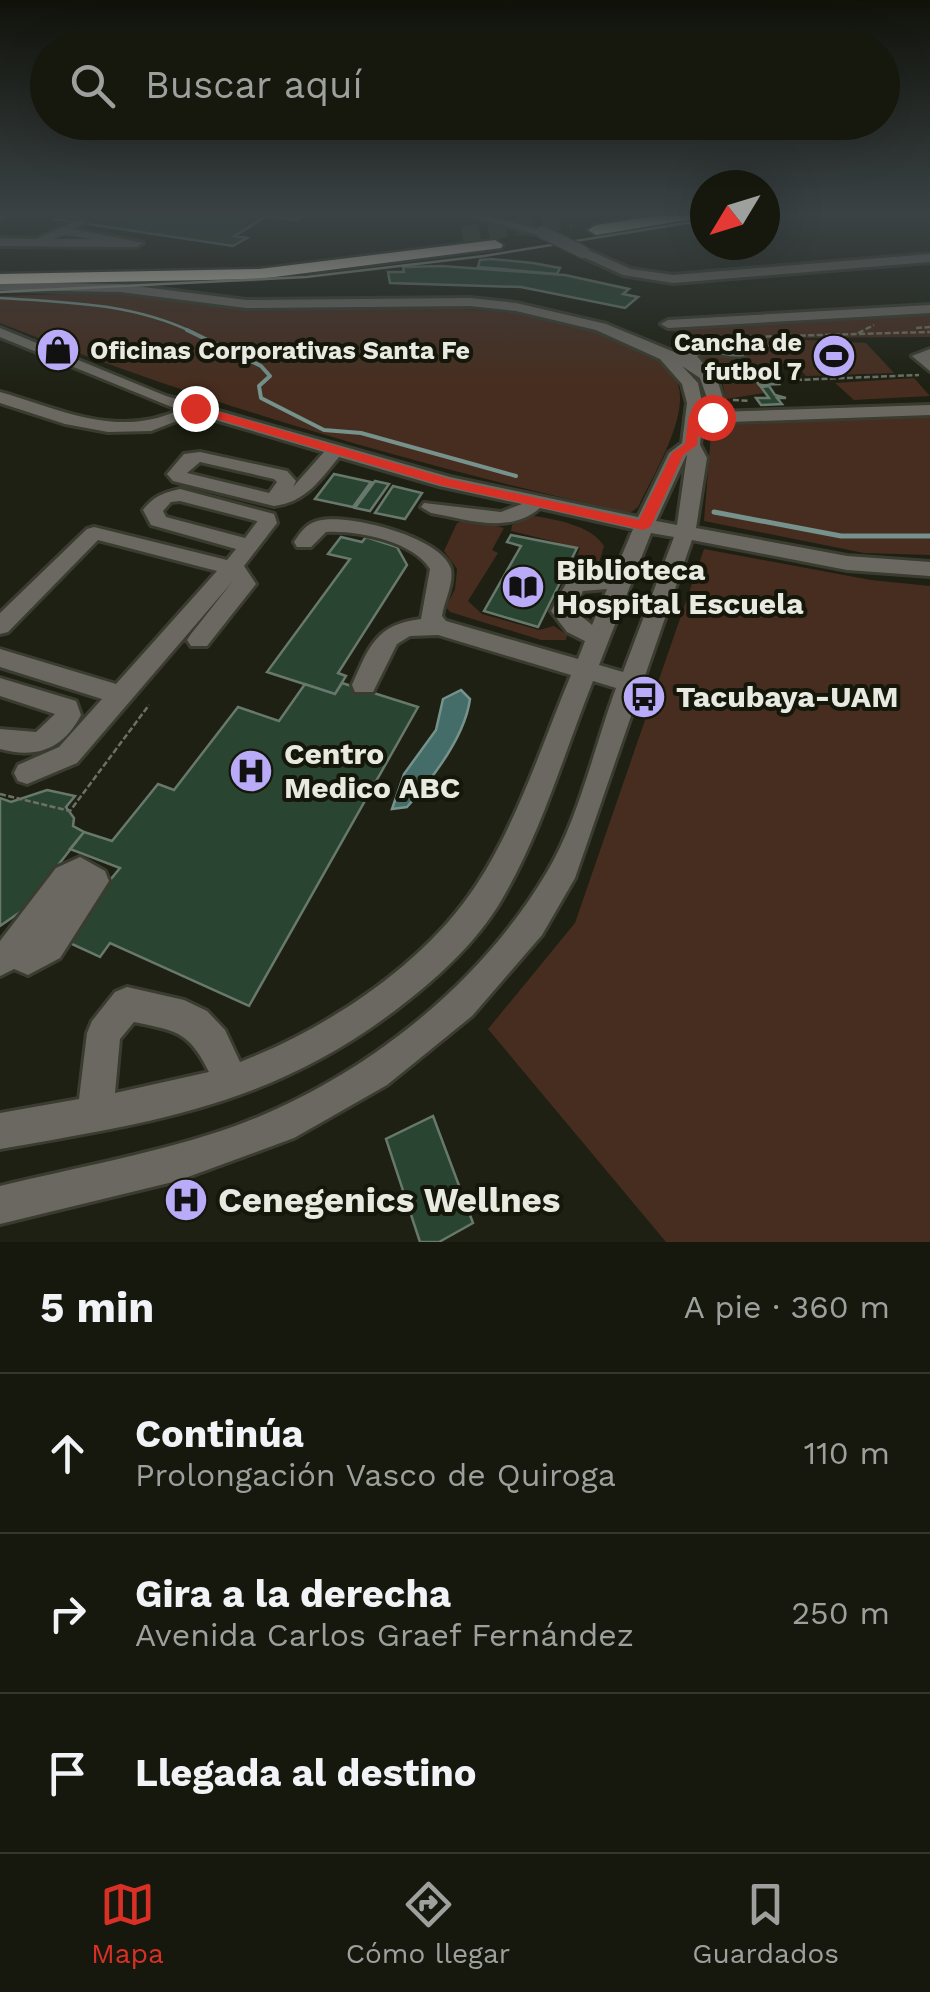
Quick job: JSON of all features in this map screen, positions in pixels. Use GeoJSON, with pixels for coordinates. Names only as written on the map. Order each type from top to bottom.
{"type":"FeatureCollection","features":[{"type":"Feature","properties":{"kind":"highway"},"geometry":{"type":"LineString","coordinates":[[0,283],[267,273]]}},
{"type":"Feature","properties":{"kind":"street"},"geometry":{"type":"LineString","coordinates":[[635,273],[672,278],[737,273]]}},
{"type":"Feature","properties":{"kind":"street"},"geometry":{"type":"LineString","coordinates":[[0,283],[107,288],[246,304],[470,302],[516,307],[601,326],[665,356],[693,360]]}},
{"type":"Feature","properties":{"kind":"street"},"geometry":{"type":"LineString","coordinates":[[668,324],[930,309]]}},
{"type":"Feature","properties":{"kind":"street"},"geometry":{"type":"LineString","coordinates":[[0,332],[160,398],[446,482],[684,534],[847,563],[930,569]]}},
{"type":"Feature","properties":{"kind":"street"},"geometry":{"type":"LineString","coordinates":[[699,413],[716,402],[714,392],[686,354],[706,347],[739,352]]}},
{"type":"Feature","properties":{"kind":"street"},"geometry":{"type":"LineString","coordinates":[[930,354],[920,356],[930,366]]}},
{"type":"Feature","properties":{"kind":"street"},"geometry":{"type":"LineString","coordinates":[[0,1204],[169,1166],[239,1143],[314,1108],[400,1054],[472,994],[521,943],[560,880],[692,507],[698,458],[691,445],[699,413],[690,384],[665,356]]}},
{"type":"Feature","properties":{"kind":"street"},"geometry":{"type":"LineString","coordinates":[[0,386],[80,412],[123,421],[147,416],[160,398]]}},
{"type":"Feature","properties":{"kind":"street"},"geometry":{"type":"LineString","coordinates":[[0,397],[34,410],[118,427],[161,424],[195,408]]}},
{"type":"Feature","properties":{"kind":"street"},"geometry":{"type":"LineString","coordinates":[[699,413],[930,408]]}},
{"type":"Feature","properties":{"kind":"street"},"geometry":{"type":"LineString","coordinates":[[0,1131],[232,1082],[300,1052],[368,1010],[434,956],[481,906],[509,857],[644,526],[678,453],[691,445]]}},
{"type":"Feature","properties":{"kind":"street"},"geometry":{"type":"LineString","coordinates":[[274,500],[287,482],[280,475],[200,457],[190,458],[176,474],[274,500],[297,494],[336,450]]}},
{"type":"Feature","properties":{"kind":"street"},"geometry":{"type":"LineString","coordinates":[[27,773],[68,755],[123,696],[232,568],[250,546],[267,523],[262,515],[180,495],[165,498],[153,510],[158,521],[250,546]]}},
{"type":"Feature","properties":{"kind":"street"},"geometry":{"type":"LineString","coordinates":[[432,506],[507,519],[526,514],[536,502]]}},
{"type":"Feature","properties":{"kind":"street"},"geometry":{"type":"LineString","coordinates":[[304,542],[316,529],[334,525],[420,546],[440,566],[442,578],[431,616],[438,627]]}},
{"type":"Feature","properties":{"kind":"street"},"geometry":{"type":"LineString","coordinates":[[0,626],[94,533],[176,559],[232,568],[241,574],[245,584],[199,640]]}},
{"type":"Feature","properties":{"kind":"street"},"geometry":{"type":"LineString","coordinates":[[598,638],[574,626],[562,611],[576,585],[623,580]]}},
{"type":"Feature","properties":{"kind":"street"},"geometry":{"type":"LineString","coordinates":[[364,685],[383,642],[394,630],[408,625],[438,627],[630,683]]}},
{"type":"Feature","properties":{"kind":"street"},"geometry":{"type":"LineString","coordinates":[[1,660],[123,696]]}},
{"type":"Feature","properties":{"kind":"street"},"geometry":{"type":"LineString","coordinates":[[0,687],[66,708],[68,715],[62,727],[37,745],[24,746],[0,739]]}},
{"type":"Feature","properties":{"kind":"street"},"geometry":{"type":"LineString","coordinates":[[95,1113],[104,1033],[127,1004],[196,1020],[214,1040],[232,1082]]}},
{"type":"Feature","properties":{"kind":"path"},"geometry":{"type":"LineString","coordinates":[[916,328],[930,329]]}},
{"type":"Feature","properties":{"kind":"path"},"geometry":{"type":"LineString","coordinates":[[772,350],[765,341],[750,342],[747,338],[930,329]]}},
{"type":"Feature","properties":{"kind":"path"},"geometry":{"type":"LineString","coordinates":[[796,380],[925,375],[930,366]]}},
{"type":"Feature","properties":{"kind":"path"},"geometry":{"type":"LineString","coordinates":[[0,794],[70,811],[149,704]]}},
{"type":"Feature","properties":{"kind":"shaded area"},"geometry":{"type":"Polygon","coordinates":[[[131,292],[231,305],[408,307],[542,317],[601,330],[647,351],[676,380],[679,409],[661,462],[638,507],[630,513],[470,475],[311,431],[0,323],[0,296],[131,292]]]}},
{"type":"Feature","properties":{"kind":"shaded area"},"geometry":{"type":"Polygon","coordinates":[[[930,312],[930,337],[769,338],[866,343],[894,373],[806,376],[794,363],[747,365],[738,351],[722,347],[747,347],[743,339],[716,343],[689,340],[668,328],[930,312]]]}},
{"type":"Feature","properties":{"kind":"shaded area"},"geometry":{"type":"Polygon","coordinates":[[[708,349],[737,353],[764,393],[726,399],[722,381],[695,354],[708,349]]]}},
{"type":"Feature","properties":{"kind":"shaded area"},"geometry":{"type":"Polygon","coordinates":[[[914,378],[930,396],[854,400],[835,383],[914,378]]]}},
{"type":"Feature","properties":{"kind":"shaded area"},"geometry":{"type":"Polygon","coordinates":[[[930,414],[930,555],[864,553],[704,521],[712,421],[930,414]]]}},
{"type":"Feature","properties":{"kind":"shaded area"},"geometry":{"type":"Polygon","coordinates":[[[533,516],[573,525],[598,539],[604,546],[595,576],[572,571],[580,548],[511,531],[512,525],[533,516]]]}},
{"type":"Feature","properties":{"kind":"shaded area"},"geometry":{"type":"Polygon","coordinates":[[[468,519],[504,528],[492,550],[498,553],[468,601],[482,614],[539,630],[554,626],[567,635],[566,640],[541,640],[450,612],[446,607],[455,589],[457,569],[444,551],[457,523],[468,519]]]}},
{"type":"Feature","properties":{"kind":"shaded area"},"geometry":{"type":"Polygon","coordinates":[[[704,549],[871,580],[930,586],[930,1242],[666,1242],[488,1029],[575,923],[704,549]]]}},
{"type":"Feature","properties":{"kind":"water"},"geometry":{"type":"Polygon","coordinates":[[[461,690],[470,699],[454,742],[407,807],[392,809],[404,774],[436,730],[443,699],[461,690]]]}},
{"type":"Feature","properties":{"kind":"building"},"geometry":{"type":"Polygon","coordinates":[[[388,273],[537,273],[629,289],[623,294],[638,297],[625,308],[521,287],[390,283],[388,273]]]}},
{"type":"Feature","properties":{"kind":"building"},"geometry":{"type":"Polygon","coordinates":[[[748,367],[766,367],[779,384],[759,385],[748,367]]]}},
{"type":"Feature","properties":{"kind":"building"},"geometry":{"type":"Polygon","coordinates":[[[769,386],[775,395],[786,398],[777,398],[782,404],[761,405],[756,398],[769,398],[761,387],[769,386]]]}},
{"type":"Feature","properties":{"kind":"building"},"geometry":{"type":"Polygon","coordinates":[[[334,474],[371,482],[353,507],[315,499],[334,474]]]}},
{"type":"Feature","properties":{"kind":"building"},"geometry":{"type":"Polygon","coordinates":[[[375,481],[389,484],[370,511],[355,508],[375,481]]]}},
{"type":"Feature","properties":{"kind":"building"},"geometry":{"type":"Polygon","coordinates":[[[393,486],[422,493],[405,519],[375,513],[393,486]]]}},
{"type":"Feature","properties":{"kind":"building"},"geometry":{"type":"Polygon","coordinates":[[[511,535],[577,548],[538,627],[484,611],[521,546],[507,542],[511,535]]]}},
{"type":"Feature","properties":{"kind":"building"},"geometry":{"type":"Polygon","coordinates":[[[341,537],[362,542],[366,537],[397,547],[407,565],[338,673],[346,676],[335,694],[267,672],[350,559],[328,554],[341,537]]]}},
{"type":"Feature","properties":{"kind":"building"},"geometry":{"type":"Polygon","coordinates":[[[342,683],[418,707],[249,1006],[110,943],[100,957],[61,939],[120,868],[70,849],[84,832],[112,841],[158,784],[174,790],[238,707],[279,721],[305,684],[335,694],[342,683]]]}},
{"type":"Feature","properties":{"kind":"building"},"geometry":{"type":"Polygon","coordinates":[[[47,790],[75,796],[66,807],[74,818],[73,826],[84,832],[23,910],[0,926],[0,798],[11,802],[47,790]]]}},
{"type":"Feature","properties":{"kind":"building"},"geometry":{"type":"Polygon","coordinates":[[[433,1116],[473,1223],[439,1242],[420,1242],[386,1139],[433,1116]]]}},
{"type":"Feature","properties":{"kind":"waterway"},"geometry":{"type":"LineString","coordinates":[[0,298],[122,310],[192,332]]}},
{"type":"Feature","properties":{"kind":"waterway"},"geometry":{"type":"LineString","coordinates":[[187,330],[261,366],[270,376],[259,386],[261,398],[324,430],[361,433],[516,476]]}},
{"type":"Feature","properties":{"kind":"waterway"},"geometry":{"type":"LineString","coordinates":[[714,512],[841,536],[930,536]]}},
{"type":"Feature","properties":{"kind":"railway"},"geometry":{"type":"LineString","coordinates":[[0,292],[340,273]]}},
{"type":"Feature","properties":{"kind":"place","name":"Oficinas Corporativas Santa Fe"},"geometry":{"type":"Point","coordinates":[58,350]}},
{"type":"Feature","properties":{"kind":"place","name":"Cancha de futbol 7"},"geometry":{"type":"Point","coordinates":[834,356]}},
{"type":"Feature","properties":{"kind":"place","name":"Biblioteca Hospital Escuela"},"geometry":{"type":"Point","coordinates":[523,587]}},
{"type":"Feature","properties":{"kind":"place","name":"Tacubaya-UAM"},"geometry":{"type":"Point","coordinates":[644,697]}},
{"type":"Feature","properties":{"kind":"place","name":"Centro Medico ABC"},"geometry":{"type":"Point","coordinates":[251,771]}},
{"type":"Feature","properties":{"kind":"place","name":"Cenegenics Wellnes"},"geometry":{"type":"Point","coordinates":[186,1200]}},
{"type":"Feature","properties":{"kind":"route"},"geometry":{"type":"LineString","coordinates":[[195,408],[446,482],[644,526],[678,453],[691,445],[694,418],[712,417]]}}]}
